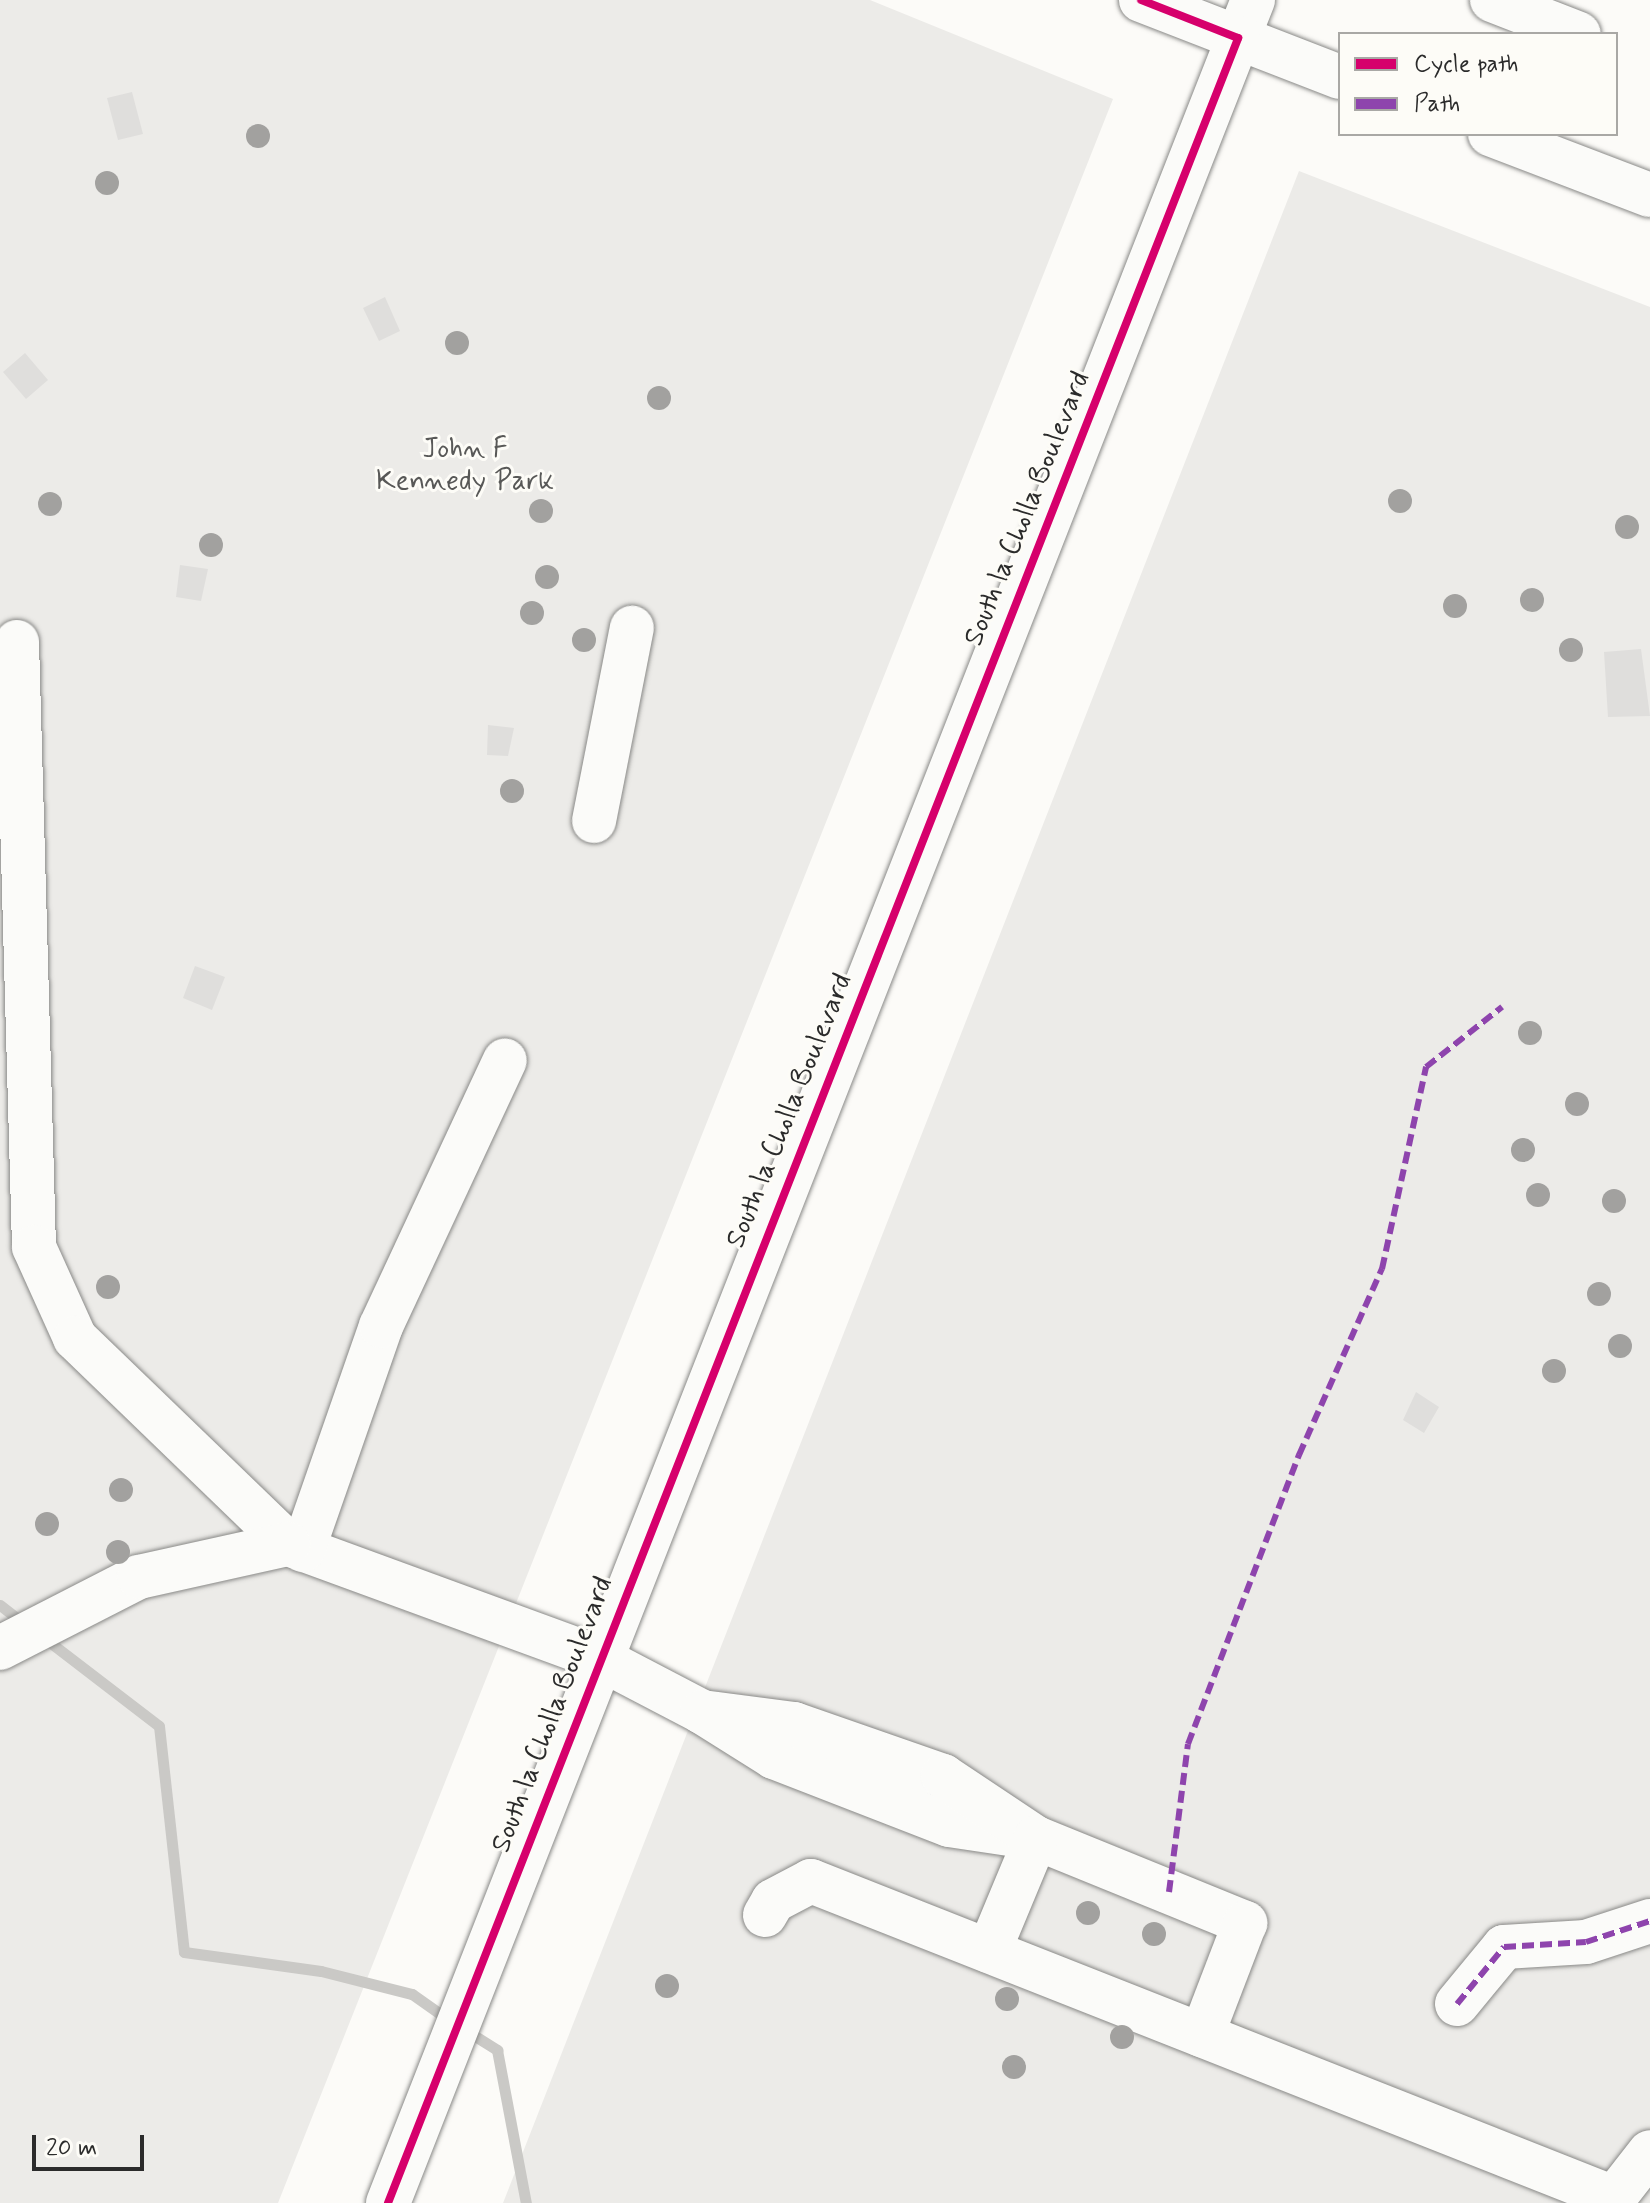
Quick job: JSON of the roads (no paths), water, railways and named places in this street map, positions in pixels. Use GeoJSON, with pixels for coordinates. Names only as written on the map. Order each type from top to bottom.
{"type":"FeatureCollection","features":[{"type":"Feature","properties":{"kind":"main road"},"geometry":{"type":"LineString","coordinates":[[1141,0],[1246,19],[1338,76]]}},
{"type":"Feature","properties":{"kind":"main road"},"geometry":{"type":"LineString","coordinates":[[1492,0],[1574,32]]}},
{"type":"Feature","properties":{"kind":"main road","name":"South la Cholla Boulevard"},"geometry":{"type":"LineString","coordinates":[[388,2203],[597,1657],[1246,19]]}},
{"type":"Feature","properties":{"kind":"main road"},"geometry":{"type":"LineString","coordinates":[[1501,136],[1563,147],[1650,195]]}},
{"type":"Feature","properties":{"kind":"main road"},"geometry":{"type":"LineString","coordinates":[[594,821],[632,628]]}},
{"type":"Feature","properties":{"kind":"main road"},"geometry":{"type":"LineString","coordinates":[[17,642],[17,1247],[75,1338],[296,1547],[597,1657],[702,1712],[794,1724],[943,1776],[1036,1838],[1245,1923],[1202,2035]]}},
{"type":"Feature","properties":{"kind":"main road"},"geometry":{"type":"LineString","coordinates":[[296,1547],[381,1326],[505,1060]]}},
{"type":"Feature","properties":{"kind":"main road"},"geometry":{"type":"LineString","coordinates":[[10,1643],[139,1577],[296,1547]]}},
{"type":"Feature","properties":{"kind":"main road"},"geometry":{"type":"LineString","coordinates":[[989,1951],[1036,1838]]}},
{"type":"Feature","properties":{"kind":"main road"},"geometry":{"type":"LineString","coordinates":[[765,1915],[773,1901],[811,1881],[1614,2198],[1650,2152]]}},
{"type":"Feature","properties":{"kind":"main road"},"geometry":{"type":"LineString","coordinates":[[1457,2004],[1504,1947],[1586,1942],[1650,1921]]}},
{"type":"Feature","properties":{"kind":"waterway"},"geometry":{"type":"LineString","coordinates":[[0,1605],[26,1625]]}},
{"type":"Feature","properties":{"kind":"waterway"},"geometry":{"type":"LineString","coordinates":[[43,1637],[159,1726],[184,1952],[321,1971],[412,1994],[449,2020]]}},
{"type":"Feature","properties":{"kind":"waterway"},"geometry":{"type":"LineString","coordinates":[[467,2031],[497,2050],[526,2203]]}},
{"type":"Feature","properties":{"kind":"park label","name":"John F Kennedy Park"},"geometry":{"type":"Point","coordinates":[465,466]}}]}
